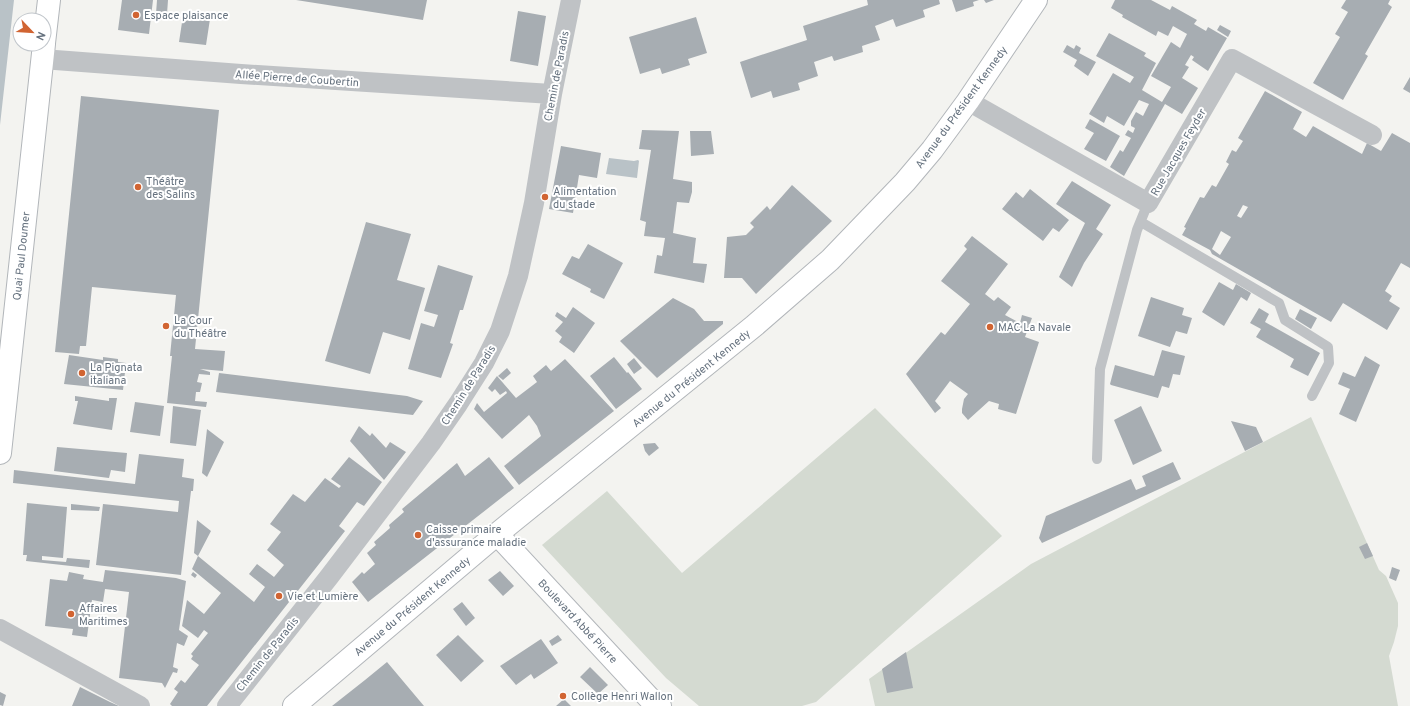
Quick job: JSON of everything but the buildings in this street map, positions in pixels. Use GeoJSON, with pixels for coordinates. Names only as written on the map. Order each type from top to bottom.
{"type":"FeatureCollection","features":[{"type":"Feature","properties":{"kind":"main road","name":"Quai Paul Doumer"},"geometry":{"type":"LineString","coordinates":[[48,12],[49,0]]}},
{"type":"Feature","properties":{"kind":"main road","name":"Avenue du Président Kennedy"},"geometry":{"type":"LineString","coordinates":[[294,706],[497,534],[754,326],[830,260],[905,182],[932,150],[968,101],[1036,0]]}},
{"type":"Feature","properties":{"kind":"main road","name":"Quai Paul Doumer"},"geometry":{"type":"LineString","coordinates":[[0,453],[43,52]]}},
{"type":"Feature","properties":{"kind":"main road","name":"Boulevard Abbé Pierre"},"geometry":{"type":"LineString","coordinates":[[497,534],[651,700],[660,706]]}},
{"type":"Feature","properties":{"kind":"street","name":"Chemin de Paradis"},"geometry":{"type":"LineString","coordinates":[[227,706],[329,577],[431,443],[484,363],[500,331],[518,276],[534,204],[552,94],[571,0]]}},
{"type":"Feature","properties":{"kind":"street","name":"Allée Pierre de Coubertin"},"geometry":{"type":"LineString","coordinates":[[52,50],[249,74],[552,94]]}},
{"type":"Feature","properties":{"kind":"street","name":"Rue Jacques Feyder"},"geometry":{"type":"LineString","coordinates":[[968,101],[1148,203],[1232,59],[1372,135]]}},
{"type":"Feature","properties":{"kind":"street"},"geometry":{"type":"LineString","coordinates":[[0,629],[140,706]]}},
{"type":"Feature","properties":{"kind":"lane"},"geometry":{"type":"LineString","coordinates":[[1097,460],[1100,369],[1136,237],[1148,203]]}},
{"type":"Feature","properties":{"kind":"lane"},"geometry":{"type":"LineString","coordinates":[[1141,222],[1278,303],[1285,320],[1328,347],[1328,363],[1312,396]]}},
{"type":"Feature","properties":{"kind":"shaded area"},"geometry":{"type":"Polygon","coordinates":[[[0,0],[14,0],[12,12],[0,125],[0,0]]]}},
{"type":"Feature","properties":{"kind":"shaded area"},"geometry":{"type":"Polygon","coordinates":[[[609,158],[634,161],[638,160],[637,178],[606,174],[609,158]]]}},
{"type":"Feature","properties":{"kind":"shaded area"},"geometry":{"type":"Polygon","coordinates":[[[875,408],[1002,536],[816,702],[802,706],[699,706],[666,678],[542,545],[607,491],[682,573],[875,408]]]}},
{"type":"Feature","properties":{"kind":"shaded area"},"geometry":{"type":"Polygon","coordinates":[[[1311,417],[1379,570],[1386,576],[1398,603],[1398,626],[1389,656],[1398,706],[875,706],[869,679],[1031,564],[1311,417]]]}},
{"type":"Feature","properties":{"kind":"place","name":"Espace plaisance"},"geometry":{"type":"Point","coordinates":[136,15]}},
{"type":"Feature","properties":{"kind":"place","name":"Théâtre des Salins"},"geometry":{"type":"Point","coordinates":[138,187]}},
{"type":"Feature","properties":{"kind":"place","name":"Alimentation du stade"},"geometry":{"type":"Point","coordinates":[545,197]}},
{"type":"Feature","properties":{"kind":"place","name":"La Cour du Théâtre"},"geometry":{"type":"Point","coordinates":[166,326]}},
{"type":"Feature","properties":{"kind":"place","name":"MAC La Navale"},"geometry":{"type":"Point","coordinates":[990,327]}},
{"type":"Feature","properties":{"kind":"place","name":"La Pignata italiana"},"geometry":{"type":"Point","coordinates":[82,373]}},
{"type":"Feature","properties":{"kind":"place","name":"Caisse primaire d'assurance maladie"},"geometry":{"type":"Point","coordinates":[418,535]}},
{"type":"Feature","properties":{"kind":"place","name":"Vie et Lumière"},"geometry":{"type":"Point","coordinates":[279,596]}},
{"type":"Feature","properties":{"kind":"place","name":"Affaires Maritimes"},"geometry":{"type":"Point","coordinates":[71,614]}},
{"type":"Feature","properties":{"kind":"place","name":"Collège Henri Wallon"},"geometry":{"type":"Point","coordinates":[563,696]}}]}
